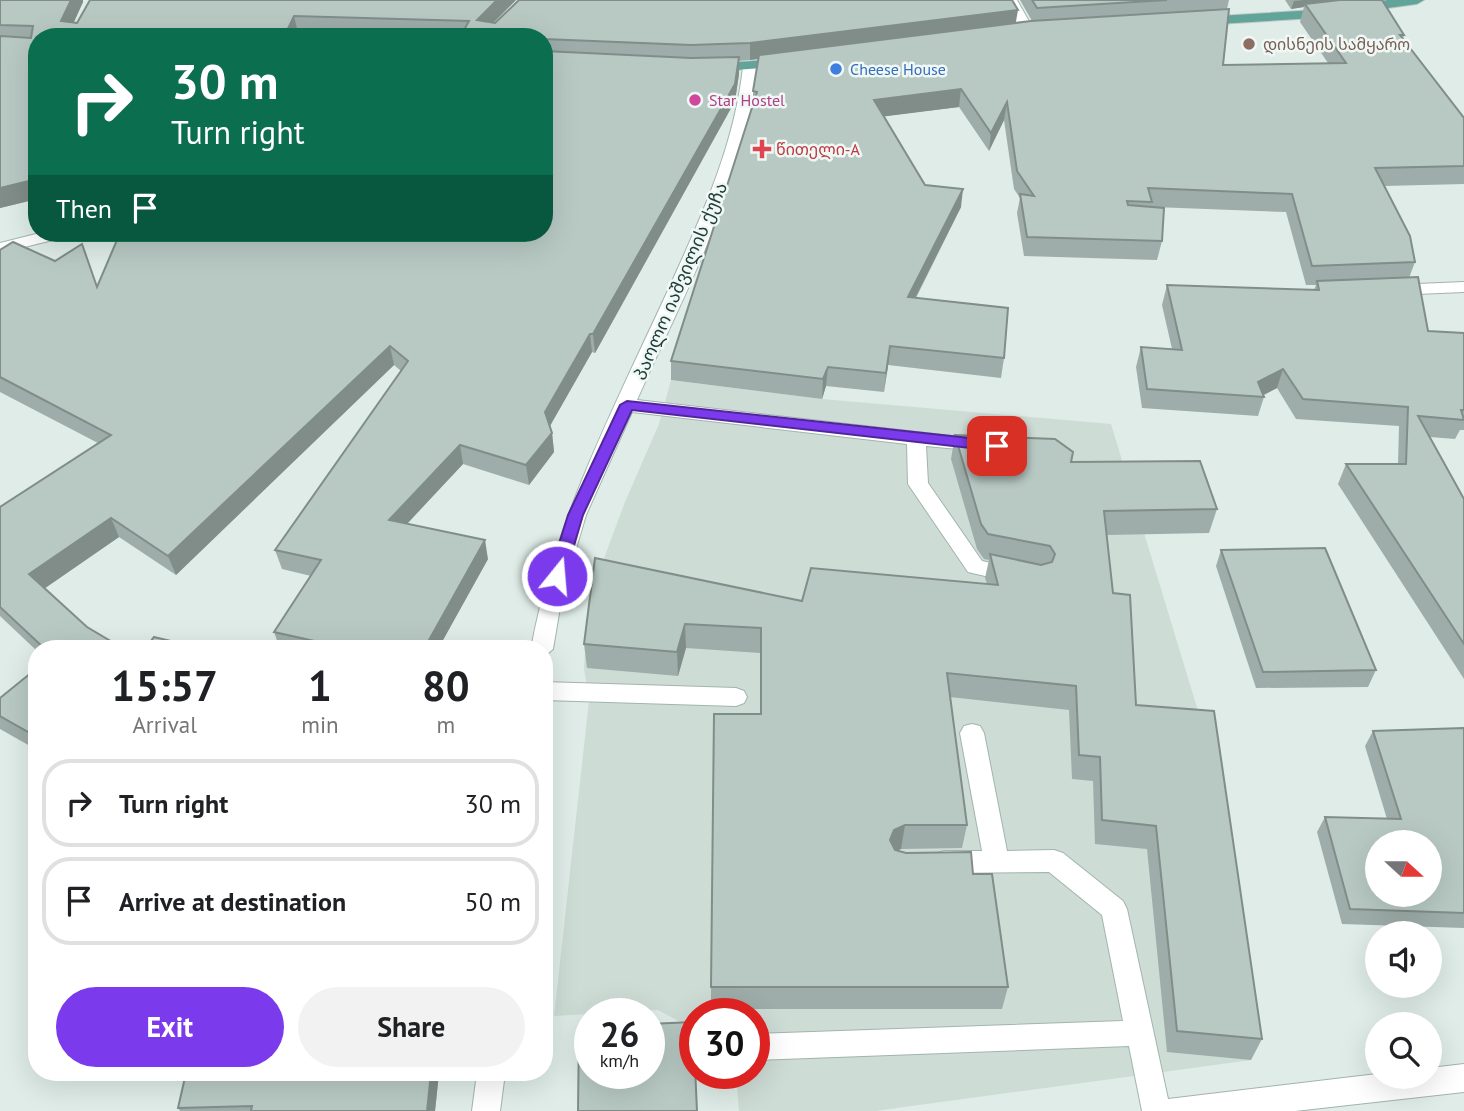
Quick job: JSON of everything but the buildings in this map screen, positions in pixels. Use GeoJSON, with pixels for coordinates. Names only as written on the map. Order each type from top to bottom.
{"type":"FeatureCollection","features":[{"type":"Feature","properties":{"kind":"main road"},"geometry":{"type":"LineString","coordinates":[[1192,22],[1315,14],[1417,0]]}},
{"type":"Feature","properties":{"kind":"main road"},"geometry":{"type":"LineString","coordinates":[[691,69],[750,67],[803,61]]}},
{"type":"Feature","properties":{"kind":"street"},"geometry":{"type":"LineString","coordinates":[[1010,0],[1028,32]]}},
{"type":"Feature","properties":{"kind":"street","name":"პაოლო იაშვილის ქუჩა"},"geometry":{"type":"LineString","coordinates":[[544,640],[551,596],[576,515],[719,197],[745,113],[750,67]]}},
{"type":"Feature","properties":{"kind":"street"},"geometry":{"type":"LineString","coordinates":[[0,248],[28,241]]}},
{"type":"Feature","properties":{"kind":"street"},"geometry":{"type":"LineString","coordinates":[[1381,290],[1464,287]]}},
{"type":"Feature","properties":{"kind":"street"},"geometry":{"type":"LineString","coordinates":[[627,405],[997,446]]}},
{"type":"Feature","properties":{"kind":"street"},"geometry":{"type":"LineString","coordinates":[[916,439],[918,484],[975,567],[1036,579]]}},
{"type":"Feature","properties":{"kind":"street"},"geometry":{"type":"LineString","coordinates":[[553,691],[736,697]]}},
{"type":"Feature","properties":{"kind":"street"},"geometry":{"type":"LineString","coordinates":[[972,733],[996,861]]}},
{"type":"Feature","properties":{"kind":"street"},"geometry":{"type":"LineString","coordinates":[[916,862],[1054,861],[1114,909],[1156,1111]]}},
{"type":"Feature","properties":{"kind":"street"},"geometry":{"type":"LineString","coordinates":[[770,1046],[1140,1033]]}},
{"type":"Feature","properties":{"kind":"street"},"geometry":{"type":"LineString","coordinates":[[1173,1111],[1464,1078]]}},
{"type":"Feature","properties":{"kind":"street"},"geometry":{"type":"LineString","coordinates":[[486,1111],[490,1081]]}},
{"type":"Feature","properties":{"kind":"shaded area"},"geometry":{"type":"Polygon","coordinates":[[[671,380],[822,399],[1111,424],[1205,734],[1251,1060],[875,1111],[739,1111],[737,1089],[770,1089],[770,998],[679,998],[679,1021],[665,1014],[665,998],[574,998],[574,1015],[554,1016],[589,701],[584,668],[588,601],[625,502],[659,424],[671,380]]]}},
{"type":"Feature","properties":{"kind":"place","name":"დისნეის სამყარო"},"geometry":{"type":"Point","coordinates":[1249,44]}},
{"type":"Feature","properties":{"kind":"place","name":"Cheese House"},"geometry":{"type":"Point","coordinates":[836,69]}},
{"type":"Feature","properties":{"kind":"place","name":"Star Hostel"},"geometry":{"type":"Point","coordinates":[695,100]}},
{"type":"Feature","properties":{"kind":"place","name":"წითელი-A"},"geometry":{"type":"Point","coordinates":[762,149]}},
{"type":"Feature","properties":{"kind":"route"},"geometry":{"type":"LineString","coordinates":[[557,576],[576,515],[627,405],[997,446]]}}]}
